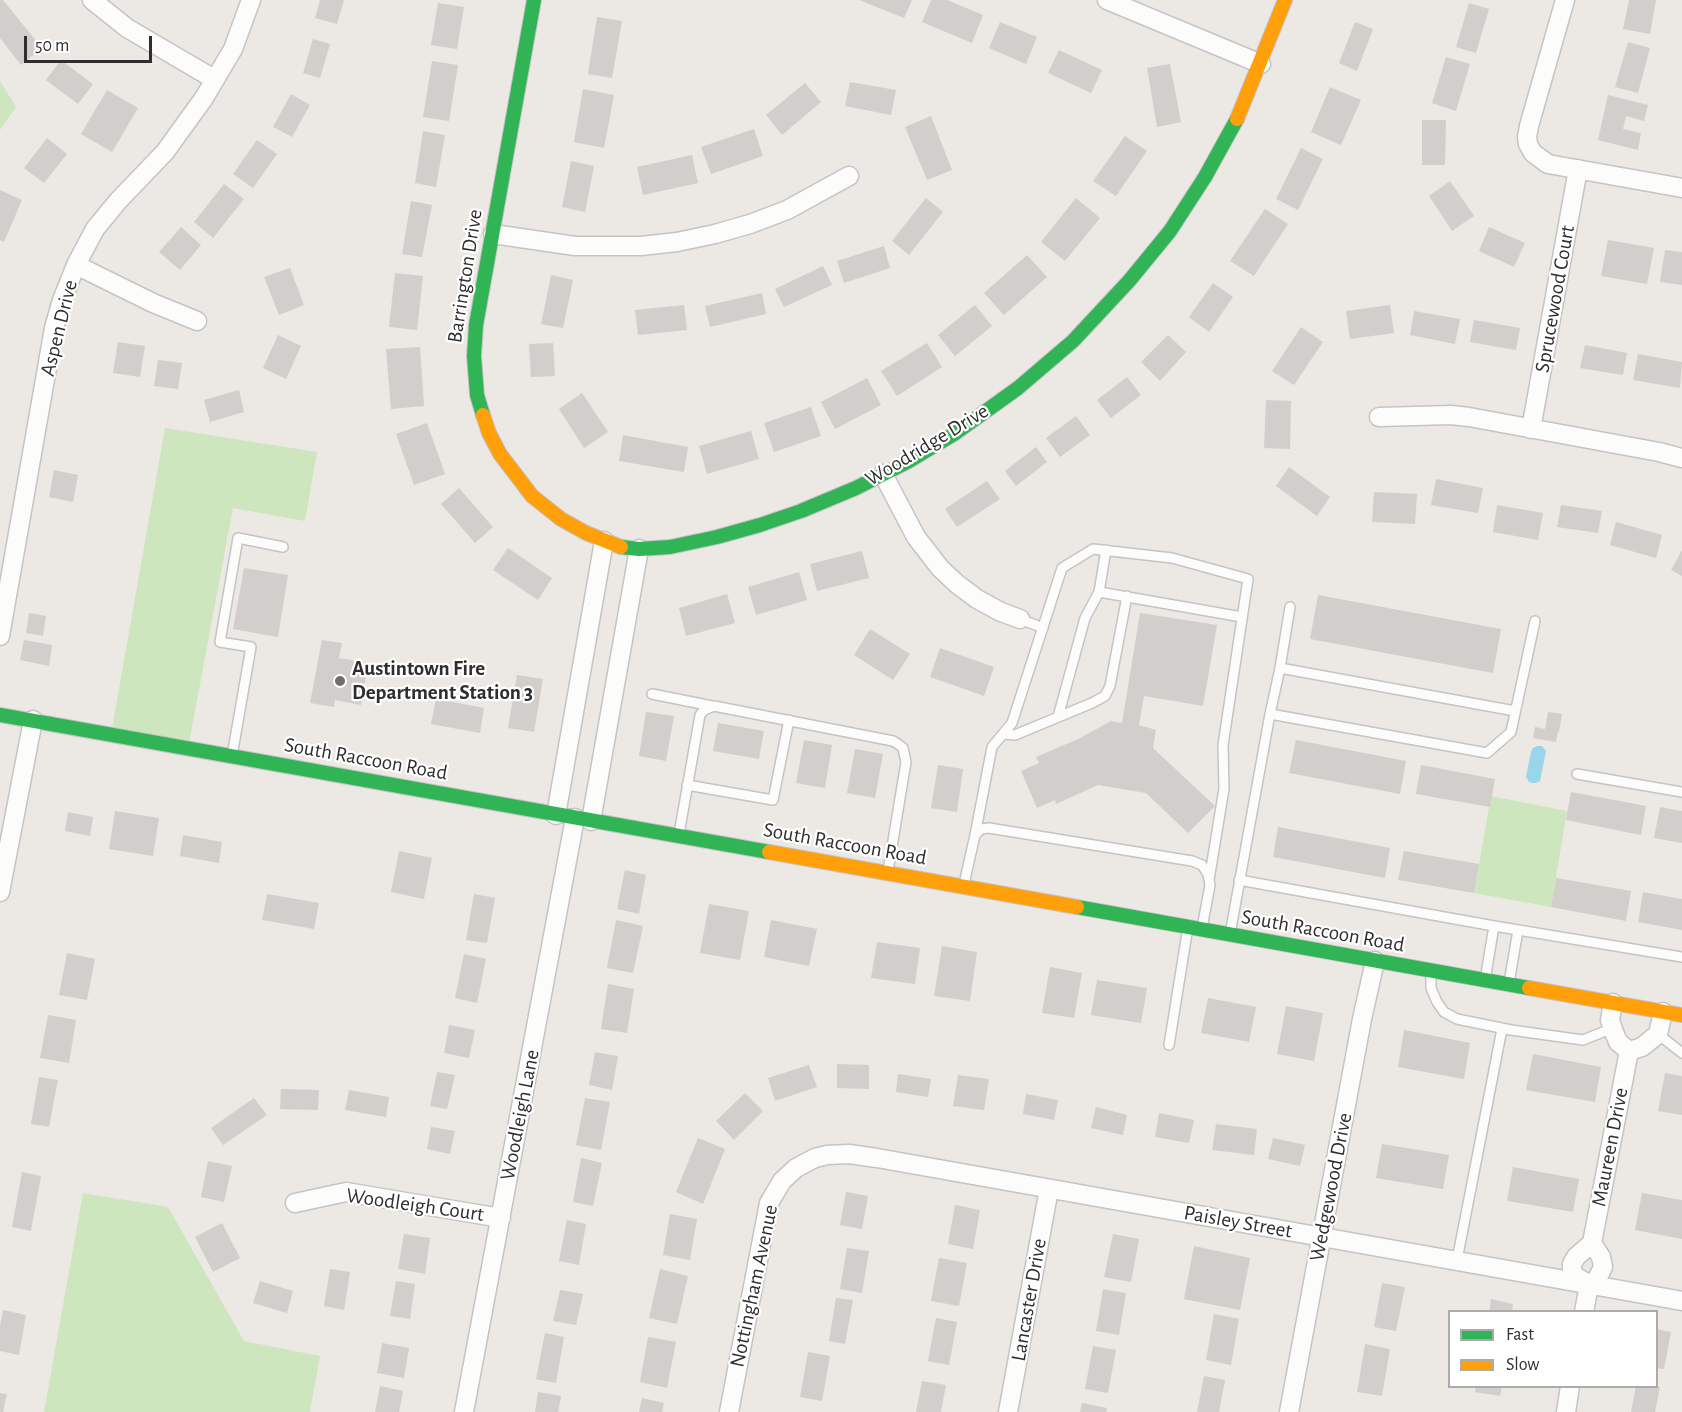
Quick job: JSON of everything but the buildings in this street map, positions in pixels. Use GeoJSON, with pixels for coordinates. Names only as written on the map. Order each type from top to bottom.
{"type":"FeatureCollection","features":[{"type":"Feature","properties":{"kind":"street"},"geometry":{"type":"LineString","coordinates":[[92,0],[127,28],[214,79]]}},
{"type":"Feature","properties":{"kind":"street","name":"Aspen Drive"},"geometry":{"type":"LineString","coordinates":[[0,636],[54,328],[62,300],[76,265],[95,229],[118,201],[165,152],[204,99],[232,49],[251,0]]}},
{"type":"Feature","properties":{"kind":"street","name":"Barrington Drive"},"geometry":{"type":"LineString","coordinates":[[534,0],[476,325],[474,356],[477,395],[485,423],[500,454],[532,496],[561,519],[604,542],[639,549]]}},
{"type":"Feature","properties":{"kind":"street"},"geometry":{"type":"LineString","coordinates":[[1107,0],[1261,64]]}},
{"type":"Feature","properties":{"kind":"street","name":"Woodridge Drive"},"geometry":{"type":"LineString","coordinates":[[639,549],[670,547],[760,525],[856,488],[909,461],[954,434],[1018,388],[1072,341],[1129,281],[1170,231],[1205,177],[1240,114],[1285,0]]}},
{"type":"Feature","properties":{"kind":"street"},"geometry":{"type":"LineString","coordinates":[[1565,0],[1529,126],[1528,144],[1533,153],[1548,164],[1682,188]]}},
{"type":"Feature","properties":{"kind":"street","name":"Sprucewood Court"},"geometry":{"type":"LineString","coordinates":[[1531,429],[1578,170]]}},
{"type":"Feature","properties":{"kind":"street"},"geometry":{"type":"LineString","coordinates":[[493,234],[586,246],[641,246],[677,242],[716,234],[787,210],[849,176]]}},
{"type":"Feature","properties":{"kind":"street"},"geometry":{"type":"LineString","coordinates":[[76,265],[153,303],[197,321]]}},
{"type":"Feature","properties":{"kind":"street"},"geometry":{"type":"LineString","coordinates":[[1379,417],[1451,415],[1682,458]]}},
{"type":"Feature","properties":{"kind":"street"},"geometry":{"type":"LineString","coordinates":[[883,474],[916,537],[940,568],[977,599],[1020,619]]}},
{"type":"Feature","properties":{"kind":"street"},"geometry":{"type":"LineString","coordinates":[[556,814],[604,542]]}},
{"type":"Feature","properties":{"kind":"street"},"geometry":{"type":"LineString","coordinates":[[583,819],[639,549]]}},
{"type":"Feature","properties":{"kind":"street","name":"South Raccoon Road"},"geometry":{"type":"LineString","coordinates":[[0,715],[1682,1015]]}},
{"type":"Feature","properties":{"kind":"street"},"geometry":{"type":"LineString","coordinates":[[0,892],[33,720]]}},
{"type":"Feature","properties":{"kind":"street","name":"Woodleigh Lane"},"geometry":{"type":"LineString","coordinates":[[465,1412],[501,1218],[583,819]]}},
{"type":"Feature","properties":{"kind":"street","name":"Wedgewood Drive"},"geometry":{"type":"LineString","coordinates":[[1289,1412],[1375,962]]}},
{"type":"Feature","properties":{"kind":"street"},"geometry":{"type":"LineString","coordinates":[[1613,1003],[1610,1020],[1612,1028],[1618,1042],[1629,1051],[1642,1047],[1658,1034],[1663,1012]]}},
{"type":"Feature","properties":{"kind":"street","name":"Maureen Drive"},"geometry":{"type":"LineString","coordinates":[[1589,1285],[1597,1279],[1602,1267],[1601,1257],[1592,1243],[1629,1051]]}},
{"type":"Feature","properties":{"kind":"street","name":"Paisley Street"},"geometry":{"type":"LineString","coordinates":[[796,1168],[814,1158],[849,1154],[1682,1301]]}},
{"type":"Feature","properties":{"kind":"street","name":"Nottingham Avenue"},"geometry":{"type":"LineString","coordinates":[[729,1412],[767,1210],[772,1195],[782,1181],[796,1168]]}},
{"type":"Feature","properties":{"kind":"street","name":"Lancaster Drive"},"geometry":{"type":"LineString","coordinates":[[1008,1412],[1049,1189]]}},
{"type":"Feature","properties":{"kind":"street","name":"Woodleigh Court"},"geometry":{"type":"LineString","coordinates":[[295,1203],[345,1191],[501,1218]]}},
{"type":"Feature","properties":{"kind":"street"},"geometry":{"type":"LineString","coordinates":[[1584,1310],[1589,1285],[1575,1276],[1572,1264],[1576,1257],[1592,1243]]}},
{"type":"Feature","properties":{"kind":"street"},"geometry":{"type":"LineString","coordinates":[[1566,1412],[1570,1388]]}},
{"type":"Feature","properties":{"kind":"lane"},"geometry":{"type":"LineString","coordinates":[[232,756],[251,647],[220,642],[238,538],[283,547]]}},
{"type":"Feature","properties":{"kind":"lane"},"geometry":{"type":"LineString","coordinates":[[963,886],[992,747],[1012,723],[1062,568],[1094,549],[1172,558],[1248,579],[1223,746],[1224,789],[1209,880]]}},
{"type":"Feature","properties":{"kind":"lane"},"geometry":{"type":"LineString","coordinates":[[1058,717],[1085,618],[1099,591],[1106,550]]}},
{"type":"Feature","properties":{"kind":"lane"},"geometry":{"type":"LineString","coordinates":[[1099,591],[1242,617]]}},
{"type":"Feature","properties":{"kind":"lane"},"geometry":{"type":"LineString","coordinates":[[1003,734],[1015,735],[1105,696],[1110,686],[1127,596]]}},
{"type":"Feature","properties":{"kind":"lane"},"geometry":{"type":"LineString","coordinates":[[1229,935],[1290,607]]}},
{"type":"Feature","properties":{"kind":"lane"},"geometry":{"type":"LineString","coordinates":[[1020,619],[1043,628]]}},
{"type":"Feature","properties":{"kind":"lane"},"geometry":{"type":"LineString","coordinates":[[1270,714],[1487,753],[1510,732],[1535,621]]}},
{"type":"Feature","properties":{"kind":"lane"},"geometry":{"type":"LineString","coordinates":[[1280,668],[1515,711]]}},
{"type":"Feature","properties":{"kind":"lane"},"geometry":{"type":"LineString","coordinates":[[652,694],[893,741],[903,748],[906,762],[887,873]]}},
{"type":"Feature","properties":{"kind":"lane"},"geometry":{"type":"LineString","coordinates":[[678,836],[700,715],[704,710],[714,706]]}},
{"type":"Feature","properties":{"kind":"lane"},"geometry":{"type":"LineString","coordinates":[[687,785],[773,800],[789,720]]}},
{"type":"Feature","properties":{"kind":"lane"},"geometry":{"type":"LineString","coordinates":[[1577,774],[1682,792]]}},
{"type":"Feature","properties":{"kind":"lane"},"geometry":{"type":"LineString","coordinates":[[975,835],[981,829],[989,828],[1192,861],[1202,865],[1208,874],[1210,885],[1195,929],[1169,1045]]}},
{"type":"Feature","properties":{"kind":"lane"},"geometry":{"type":"LineString","coordinates":[[1239,880],[1682,957]]}},
{"type":"Feature","properties":{"kind":"lane"},"geometry":{"type":"LineString","coordinates":[[1485,981],[1494,926]]}},
{"type":"Feature","properties":{"kind":"lane"},"geometry":{"type":"LineString","coordinates":[[1508,985],[1518,930]]}},
{"type":"Feature","properties":{"kind":"lane"},"geometry":{"type":"LineString","coordinates":[[1431,971],[1431,988],[1437,1002],[1444,1012],[1456,1019],[1502,1029],[1583,1040],[1612,1028]]}},
{"type":"Feature","properties":{"kind":"lane"},"geometry":{"type":"LineString","coordinates":[[1457,1260],[1502,1029]]}},
{"type":"Feature","properties":{"kind":"lane"},"geometry":{"type":"LineString","coordinates":[[1658,1034],[1682,1053]]}},
{"type":"Feature","properties":{"kind":"green space"},"geometry":{"type":"Polygon","coordinates":[[[0,81],[16,107],[0,130],[0,81]]]}},
{"type":"Feature","properties":{"kind":"green space"},"geometry":{"type":"Polygon","coordinates":[[[165,428],[317,452],[305,521],[233,508],[188,748],[111,734],[165,428]]]}},
{"type":"Feature","properties":{"kind":"green space"},"geometry":{"type":"Polygon","coordinates":[[[1491,796],[1567,811],[1551,907],[1474,893],[1491,796]]]}},
{"type":"Feature","properties":{"kind":"green space"},"geometry":{"type":"Polygon","coordinates":[[[83,1193],[168,1207],[244,1341],[320,1356],[310,1412],[44,1412],[83,1193]]]}},
{"type":"Feature","properties":{"kind":"water"},"geometry":{"type":"Polygon","coordinates":[[[1537,746],[1542,746],[1546,751],[1540,781],[1532,783],[1526,777],[1531,752],[1537,746]]]}},
{"type":"Feature","properties":{"kind":"traffic: fast"},"geometry":{"type":"LineString","coordinates":[[483,415],[477,395],[474,356],[476,325],[534,0]]}},
{"type":"Feature","properties":{"kind":"traffic: fast"},"geometry":{"type":"LineString","coordinates":[[621,547],[639,549],[670,547],[760,525],[856,488],[909,461],[954,434],[1018,388],[1073,341],[1129,281],[1170,231],[1205,177],[1237,119]]}},
{"type":"Feature","properties":{"kind":"traffic: fast"},"geometry":{"type":"LineString","coordinates":[[0,715],[769,852]]}},
{"type":"Feature","properties":{"kind":"traffic: fast"},"geometry":{"type":"LineString","coordinates":[[1077,907],[1529,988]]}},
{"type":"Feature","properties":{"kind":"traffic: slow"},"geometry":{"type":"LineString","coordinates":[[1237,119],[1285,0]]}},
{"type":"Feature","properties":{"kind":"traffic: slow"},"geometry":{"type":"LineString","coordinates":[[483,415],[500,454],[532,496],[561,519],[586,533],[621,547]]}},
{"type":"Feature","properties":{"kind":"traffic: slow"},"geometry":{"type":"LineString","coordinates":[[769,852],[1077,907]]}},
{"type":"Feature","properties":{"kind":"traffic: slow"},"geometry":{"type":"LineString","coordinates":[[1529,988],[1682,1015]]}},
{"type":"Feature","properties":{"kind":"place","name":"Austintown Fire Department Station 3"},"geometry":{"type":"Point","coordinates":[340,681]}}]}
